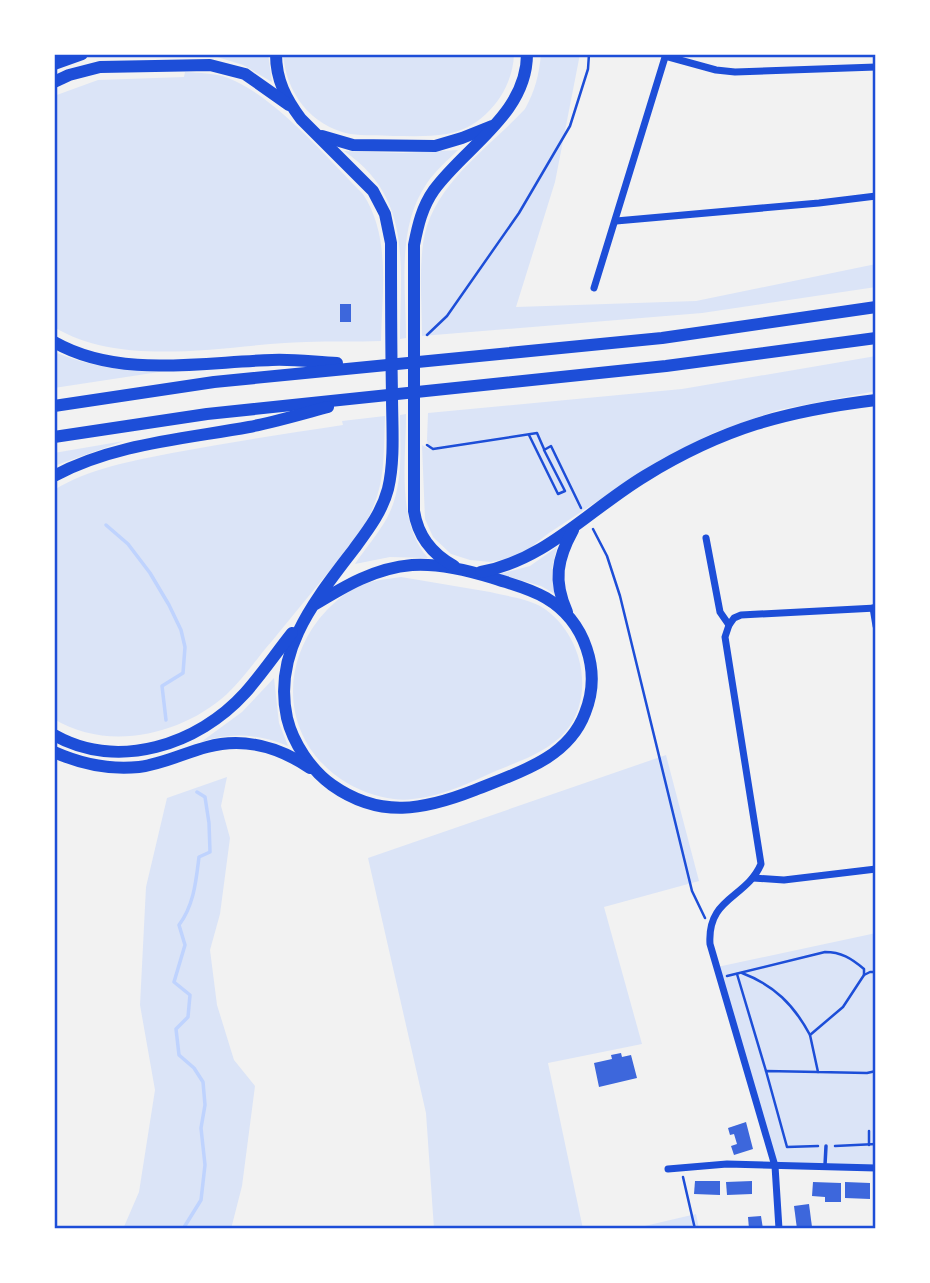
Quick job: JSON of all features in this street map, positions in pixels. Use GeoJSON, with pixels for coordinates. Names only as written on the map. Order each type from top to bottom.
{"type":"FeatureCollection","features":[{"type":"Feature","properties":{"kind":"highway"},"geometry":{"type":"LineString","coordinates":[[54,64],[82,54]]}},
{"type":"Feature","properties":{"kind":"highway"},"geometry":{"type":"LineString","coordinates":[[54,735],[79,746],[118,753],[140,751],[179,741],[211,721],[244,694],[314,605],[381,508],[391,476],[391,243],[388,223],[373,191],[292,107],[280,83],[276,54]]}},
{"type":"Feature","properties":{"kind":"highway"},"geometry":{"type":"LineString","coordinates":[[461,569],[443,560],[431,549],[421,534],[414,511],[414,245],[418,222],[435,189],[495,124],[519,89],[527,54]]}},
{"type":"Feature","properties":{"kind":"highway"},"geometry":{"type":"LineString","coordinates":[[54,82],[100,67],[211,65],[234,70],[254,79],[292,107]]}},
{"type":"Feature","properties":{"kind":"highway"},"geometry":{"type":"LineString","coordinates":[[318,134],[354,145],[435,146],[495,124]]}},
{"type":"Feature","properties":{"kind":"highway"},"geometry":{"type":"LineString","coordinates":[[54,406],[214,382],[662,338],[876,307]]}},
{"type":"Feature","properties":{"kind":"highway"},"geometry":{"type":"LineString","coordinates":[[54,437],[207,414],[666,366],[876,338]]}},
{"type":"Feature","properties":{"kind":"highway"},"geometry":{"type":"LineString","coordinates":[[54,342],[95,359],[154,365],[274,359],[378,365]]}},
{"type":"Feature","properties":{"kind":"highway"},"geometry":{"type":"LineString","coordinates":[[54,476],[69,468],[120,452],[253,426],[378,395]]}},
{"type":"Feature","properties":{"kind":"highway"},"geometry":{"type":"LineString","coordinates":[[477,573],[518,561],[573,529],[642,477],[728,433],[762,420],[796,412],[876,400]]}},
{"type":"Feature","properties":{"kind":"highway"},"geometry":{"type":"LineString","coordinates":[[54,752],[85,763],[120,768],[154,764],[219,744],[241,744],[275,750],[359,800],[384,807],[414,808],[447,801],[543,761],[561,749],[575,734],[589,703],[592,683],[590,664],[582,640],[563,601],[558,577],[563,548],[573,529]]}},
{"type":"Feature","properties":{"kind":"highway"},"geometry":{"type":"LineString","coordinates":[[314,605],[344,586],[385,570],[421,565],[461,569],[533,592],[555,604],[569,617]]}},
{"type":"Feature","properties":{"kind":"highway"},"geometry":{"type":"LineString","coordinates":[[305,617],[286,663],[284,706],[294,738],[316,772]]}},
{"type":"Feature","properties":{"kind":"street"},"geometry":{"type":"LineString","coordinates":[[594,288],[665,55],[716,70],[735,72],[876,67]]}},
{"type":"Feature","properties":{"kind":"street"},"geometry":{"type":"LineString","coordinates":[[616,221],[819,204],[876,196]]}},
{"type":"Feature","properties":{"kind":"street"},"geometry":{"type":"LineString","coordinates":[[706,538],[720,612],[729,625]]}},
{"type":"Feature","properties":{"kind":"street"},"geometry":{"type":"LineString","coordinates":[[779,1229],[775,1166],[710,944],[709,928],[714,915],[753,877],[761,864],[725,637],[734,618],[741,615],[874,608],[876,626]]}},
{"type":"Feature","properties":{"kind":"street"},"geometry":{"type":"LineString","coordinates":[[753,877],[784,880],[876,869]]}},
{"type":"Feature","properties":{"kind":"street"},"geometry":{"type":"LineString","coordinates":[[668,1169],[727,1164],[876,1168]]}},
{"type":"Feature","properties":{"kind":"lane"},"geometry":{"type":"LineString","coordinates":[[825,1167],[826,1146]]}},
{"type":"Feature","properties":{"kind":"path"},"geometry":{"type":"LineString","coordinates":[[423,338],[447,316],[519,213],[570,126],[589,54]]}},
{"type":"Feature","properties":{"kind":"path"},"geometry":{"type":"LineString","coordinates":[[425,443],[433,449],[537,433],[565,491],[558,494],[529,435]]}},
{"type":"Feature","properties":{"kind":"path"},"geometry":{"type":"LineString","coordinates":[[544,450],[551,446],[574,495]]}},
{"type":"Feature","properties":{"kind":"path"},"geometry":{"type":"LineString","coordinates":[[601,544],[620,596],[692,891],[709,928]]}},
{"type":"Feature","properties":{"kind":"path"},"geometry":{"type":"LineString","coordinates":[[720,977],[825,952],[838,953],[853,960],[864,969],[864,975]]}},
{"type":"Feature","properties":{"kind":"path"},"geometry":{"type":"LineString","coordinates":[[810,1035],[843,1007],[864,975],[876,972]]}},
{"type":"Feature","properties":{"kind":"path"},"geometry":{"type":"LineString","coordinates":[[739,973],[756,978],[779,993],[792,1006],[810,1035],[818,1072]]}},
{"type":"Feature","properties":{"kind":"path"},"geometry":{"type":"LineString","coordinates":[[739,973],[787,1147],[876,1144]]}},
{"type":"Feature","properties":{"kind":"path"},"geometry":{"type":"LineString","coordinates":[[766,1071],[876,1071]]}},
{"type":"Feature","properties":{"kind":"path"},"geometry":{"type":"LineString","coordinates":[[869,1131],[869,1144]]}},
{"type":"Feature","properties":{"kind":"path"},"geometry":{"type":"LineString","coordinates":[[681,1168],[695,1229]]}},
{"type":"Feature","properties":{"kind":"shaded area"},"geometry":{"type":"Polygon","coordinates":[[[268,54],[272,82],[243,65],[211,55],[268,54]]]}},
{"type":"Feature","properties":{"kind":"shaded area"},"geometry":{"type":"Polygon","coordinates":[[[283,54],[514,54],[512,68],[502,94],[484,116],[473,124],[447,134],[413,136],[350,134],[324,124],[303,106],[295,94],[289,82],[283,54]]]}},
{"type":"Feature","properties":{"kind":"shaded area"},"geometry":{"type":"Polygon","coordinates":[[[541,54],[580,54],[555,182],[516,307],[696,301],[876,264],[876,287],[702,313],[422,336],[421,267],[428,223],[449,186],[525,109],[536,83],[541,54]]]}},
{"type":"Feature","properties":{"kind":"shaded area"},"geometry":{"type":"Polygon","coordinates":[[[185,72],[228,78],[264,99],[300,129],[363,194],[378,228],[381,246],[381,341],[306,342],[144,351],[112,348],[82,340],[54,327],[54,96],[98,80],[184,77],[185,72]]]}},
{"type":"Feature","properties":{"kind":"shaded area"},"geometry":{"type":"Polygon","coordinates":[[[458,150],[427,183],[417,200],[411,219],[404,278],[406,338],[400,339],[400,260],[398,235],[392,212],[382,190],[366,170],[344,151],[403,153],[458,150]]]}},
{"type":"Feature","properties":{"kind":"shaded area"},"geometry":{"type":"Polygon","coordinates":[[[54,352],[106,367],[159,372],[54,388],[54,352]]]}},
{"type":"Feature","properties":{"kind":"shaded area"},"geometry":{"type":"Polygon","coordinates":[[[876,356],[876,391],[778,410],[713,433],[660,460],[526,551],[510,558],[491,562],[470,560],[451,554],[433,537],[425,519],[422,445],[429,449],[428,413],[682,389],[876,356]]]}},
{"type":"Feature","properties":{"kind":"shaded area"},"geometry":{"type":"Polygon","coordinates":[[[406,414],[407,509],[411,527],[428,558],[390,557],[355,564],[387,518],[392,506],[399,481],[400,415],[406,414]]]}},
{"type":"Feature","properties":{"kind":"shaded area"},"geometry":{"type":"Polygon","coordinates":[[[385,416],[381,480],[373,507],[357,538],[227,694],[189,720],[144,734],[97,735],[54,719],[54,490],[82,476],[127,462],[343,425],[342,421],[385,416]]]}},
{"type":"Feature","properties":{"kind":"shaded area"},"geometry":{"type":"Polygon","coordinates":[[[124,441],[54,466],[54,453],[124,441]]]}},
{"type":"Feature","properties":{"kind":"shaded area"},"geometry":{"type":"Polygon","coordinates":[[[557,547],[552,569],[555,594],[541,586],[499,574],[530,566],[557,547]]]}},
{"type":"Feature","properties":{"kind":"shaded area"},"geometry":{"type":"Polygon","coordinates":[[[401,577],[522,599],[540,606],[554,617],[566,630],[574,646],[582,681],[581,699],[566,731],[551,745],[534,755],[446,792],[413,799],[370,794],[347,783],[327,768],[311,750],[300,730],[294,708],[293,686],[305,640],[323,614],[348,592],[370,582],[401,577]]]}},
{"type":"Feature","properties":{"kind":"shaded area"},"geometry":{"type":"Polygon","coordinates":[[[274,678],[279,723],[288,746],[245,736],[201,742],[242,712],[274,678]]]}},
{"type":"Feature","properties":{"kind":"shaded area"},"geometry":{"type":"Polygon","coordinates":[[[666,755],[699,881],[604,907],[642,1044],[548,1063],[583,1229],[434,1229],[426,1113],[368,858],[666,755]]]}},
{"type":"Feature","properties":{"kind":"shaded area"},"geometry":{"type":"Polygon","coordinates":[[[227,777],[221,806],[230,838],[220,914],[210,950],[217,1005],[234,1060],[255,1086],[242,1186],[231,1229],[123,1229],[139,1192],[155,1090],[140,1005],[146,887],[167,798],[227,777]]]}},
{"type":"Feature","properties":{"kind":"shaded area"},"geometry":{"type":"Polygon","coordinates":[[[876,933],[876,1168],[775,1166],[717,967],[876,933]]]}},
{"type":"Feature","properties":{"kind":"shaded area"},"geometry":{"type":"Polygon","coordinates":[[[696,1214],[699,1229],[632,1229],[696,1214]]]}},
{"type":"Feature","properties":{"kind":"building"},"geometry":{"type":"Polygon","coordinates":[[[340,304],[351,304],[351,322],[340,322],[340,304]]]}},
{"type":"Feature","properties":{"kind":"building"},"geometry":{"type":"Polygon","coordinates":[[[621,1053],[622,1057],[631,1055],[637,1078],[599,1087],[594,1063],[612,1059],[611,1055],[621,1053]]]}},
{"type":"Feature","properties":{"kind":"building"},"geometry":{"type":"Polygon","coordinates":[[[746,1122],[753,1149],[734,1155],[731,1146],[737,1144],[734,1134],[730,1135],[728,1128],[746,1122]]]}},
{"type":"Feature","properties":{"kind":"building"},"geometry":{"type":"Polygon","coordinates":[[[695,1181],[720,1181],[720,1195],[694,1194],[695,1181]]]}},
{"type":"Feature","properties":{"kind":"building"},"geometry":{"type":"Polygon","coordinates":[[[752,1181],[752,1194],[727,1195],[726,1182],[752,1181]]]}},
{"type":"Feature","properties":{"kind":"building"},"geometry":{"type":"Polygon","coordinates":[[[813,1182],[841,1183],[841,1202],[825,1202],[825,1197],[812,1196],[813,1182]]]}},
{"type":"Feature","properties":{"kind":"building"},"geometry":{"type":"Polygon","coordinates":[[[845,1182],[870,1183],[870,1199],[845,1198],[845,1182]]]}},
{"type":"Feature","properties":{"kind":"building"},"geometry":{"type":"Polygon","coordinates":[[[809,1204],[812,1227],[797,1229],[794,1206],[809,1204]]]}},
{"type":"Feature","properties":{"kind":"building"},"geometry":{"type":"Polygon","coordinates":[[[761,1216],[763,1229],[749,1229],[748,1217],[761,1216]]]}},
{"type":"Feature","properties":{"kind":"waterway"},"geometry":{"type":"LineString","coordinates":[[106,525],[128,544],[150,573],[181,630],[185,647],[183,673],[162,686],[166,720]]}},
{"type":"Feature","properties":{"kind":"waterway"},"geometry":{"type":"LineString","coordinates":[[183,1229],[201,1200],[205,1165],[201,1128],[205,1105],[203,1082],[194,1068],[179,1055],[176,1029],[188,1017],[190,995],[174,982],[185,945],[179,925],[191,901],[199,857],[210,852],[205,797],[197,792]]}}]}
